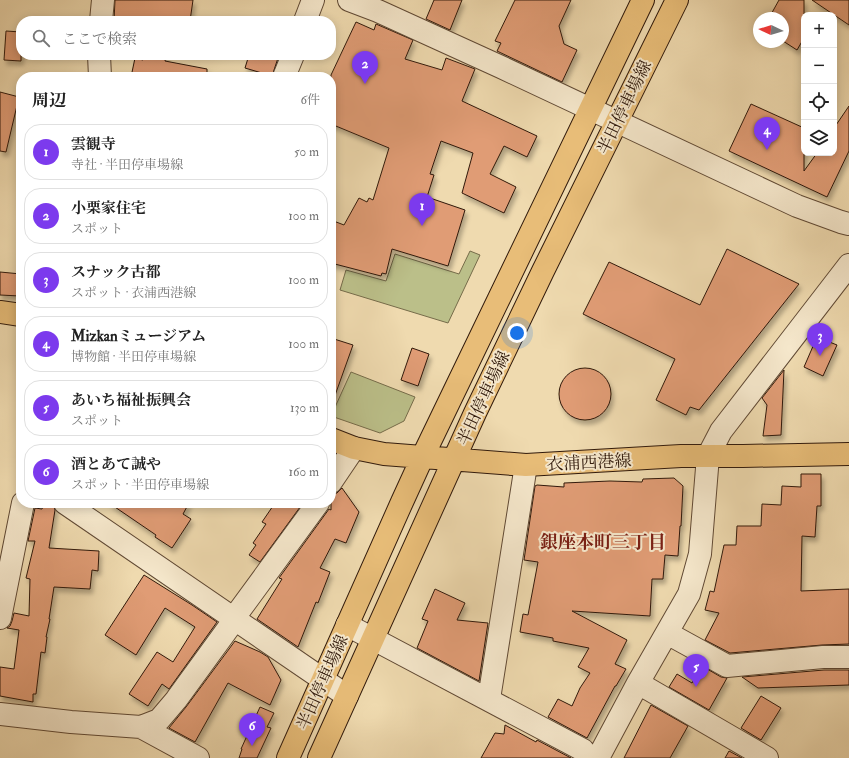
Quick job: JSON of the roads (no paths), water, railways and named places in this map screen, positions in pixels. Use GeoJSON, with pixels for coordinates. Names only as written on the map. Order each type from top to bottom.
{"type":"FeatureCollection","features":[{"type":"Feature","properties":{"kind":"main road","name":"半田停車場線"},"geometry":{"type":"LineString","coordinates":[[288,758],[423,456],[643,0]]}},
{"type":"Feature","properties":{"kind":"main road","name":"半田停車場線"},"geometry":{"type":"LineString","coordinates":[[319,758],[479,406],[543,271],[677,0]]}},
{"type":"Feature","properties":{"kind":"main road"},"geometry":{"type":"LineString","coordinates":[[0,312],[16,314]]}},
{"type":"Feature","properties":{"kind":"main road","name":"衣浦西港線"},"geometry":{"type":"LineString","coordinates":[[336,440],[354,448],[384,454],[526,465],[681,456],[849,454]]}},
{"type":"Feature","properties":{"kind":"street"},"geometry":{"type":"LineString","coordinates":[[101,16],[103,0]]}},
{"type":"Feature","properties":{"kind":"street"},"geometry":{"type":"LineString","coordinates":[[307,16],[313,0]]}},
{"type":"Feature","properties":{"kind":"street"},"geometry":{"type":"LineString","coordinates":[[349,0],[410,25],[797,206],[849,224]]}},
{"type":"Feature","properties":{"kind":"street"},"geometry":{"type":"LineString","coordinates":[[99,60],[100,72]]}},
{"type":"Feature","properties":{"kind":"street"},"geometry":{"type":"LineString","coordinates":[[286,72],[291,60]]}},
{"type":"Feature","properties":{"kind":"street"},"geometry":{"type":"LineString","coordinates":[[598,758],[638,683],[689,594],[700,554],[708,456],[721,431],[849,265]]}},
{"type":"Feature","properties":{"kind":"street"},"geometry":{"type":"LineString","coordinates":[[336,475],[354,448]]}},
{"type":"Feature","properties":{"kind":"street"},"geometry":{"type":"LineString","coordinates":[[489,699],[526,465]]}},
{"type":"Feature","properties":{"kind":"street"},"geometry":{"type":"LineString","coordinates":[[0,618],[22,508]]}},
{"type":"Feature","properties":{"kind":"street"},"geometry":{"type":"LineString","coordinates":[[72,508],[347,696]]}},
{"type":"Feature","properties":{"kind":"street"},"geometry":{"type":"LineString","coordinates":[[141,727],[159,720],[176,700],[314,508]]}},
{"type":"Feature","properties":{"kind":"street"},"geometry":{"type":"LineString","coordinates":[[347,625],[583,750],[589,758]]}},
{"type":"Feature","properties":{"kind":"street"},"geometry":{"type":"LineString","coordinates":[[668,633],[727,666],[823,657],[849,657]]}},
{"type":"Feature","properties":{"kind":"street"},"geometry":{"type":"LineString","coordinates":[[638,683],[767,758]]}},
{"type":"Feature","properties":{"kind":"street"},"geometry":{"type":"LineString","coordinates":[[0,714],[71,722],[141,727],[198,758]]}},
{"type":"Feature","properties":{"kind":"place","name":"小栗家住宅"},"geometry":{"type":"Point","coordinates":[365,84]}},
{"type":"Feature","properties":{"kind":"place","name":"Mizkanミュージアム"},"geometry":{"type":"Point","coordinates":[767,150]}},
{"type":"Feature","properties":{"kind":"place","name":"雲観寺"},"geometry":{"type":"Point","coordinates":[422,226]}},
{"type":"Feature","properties":{"kind":"place","name":"スナック古都"},"geometry":{"type":"Point","coordinates":[820,356]}},
{"type":"Feature","properties":{"kind":"place","name":"あいち福祉振興会"},"geometry":{"type":"Point","coordinates":[696,687]}},
{"type":"Feature","properties":{"kind":"place","name":"酒とあて誠や"},"geometry":{"type":"Point","coordinates":[252,746]}},
{"type":"Feature","properties":{"kind":"district","name":"銀座本町三丁目"},"geometry":{"type":"Point","coordinates":[603,542]}}]}
